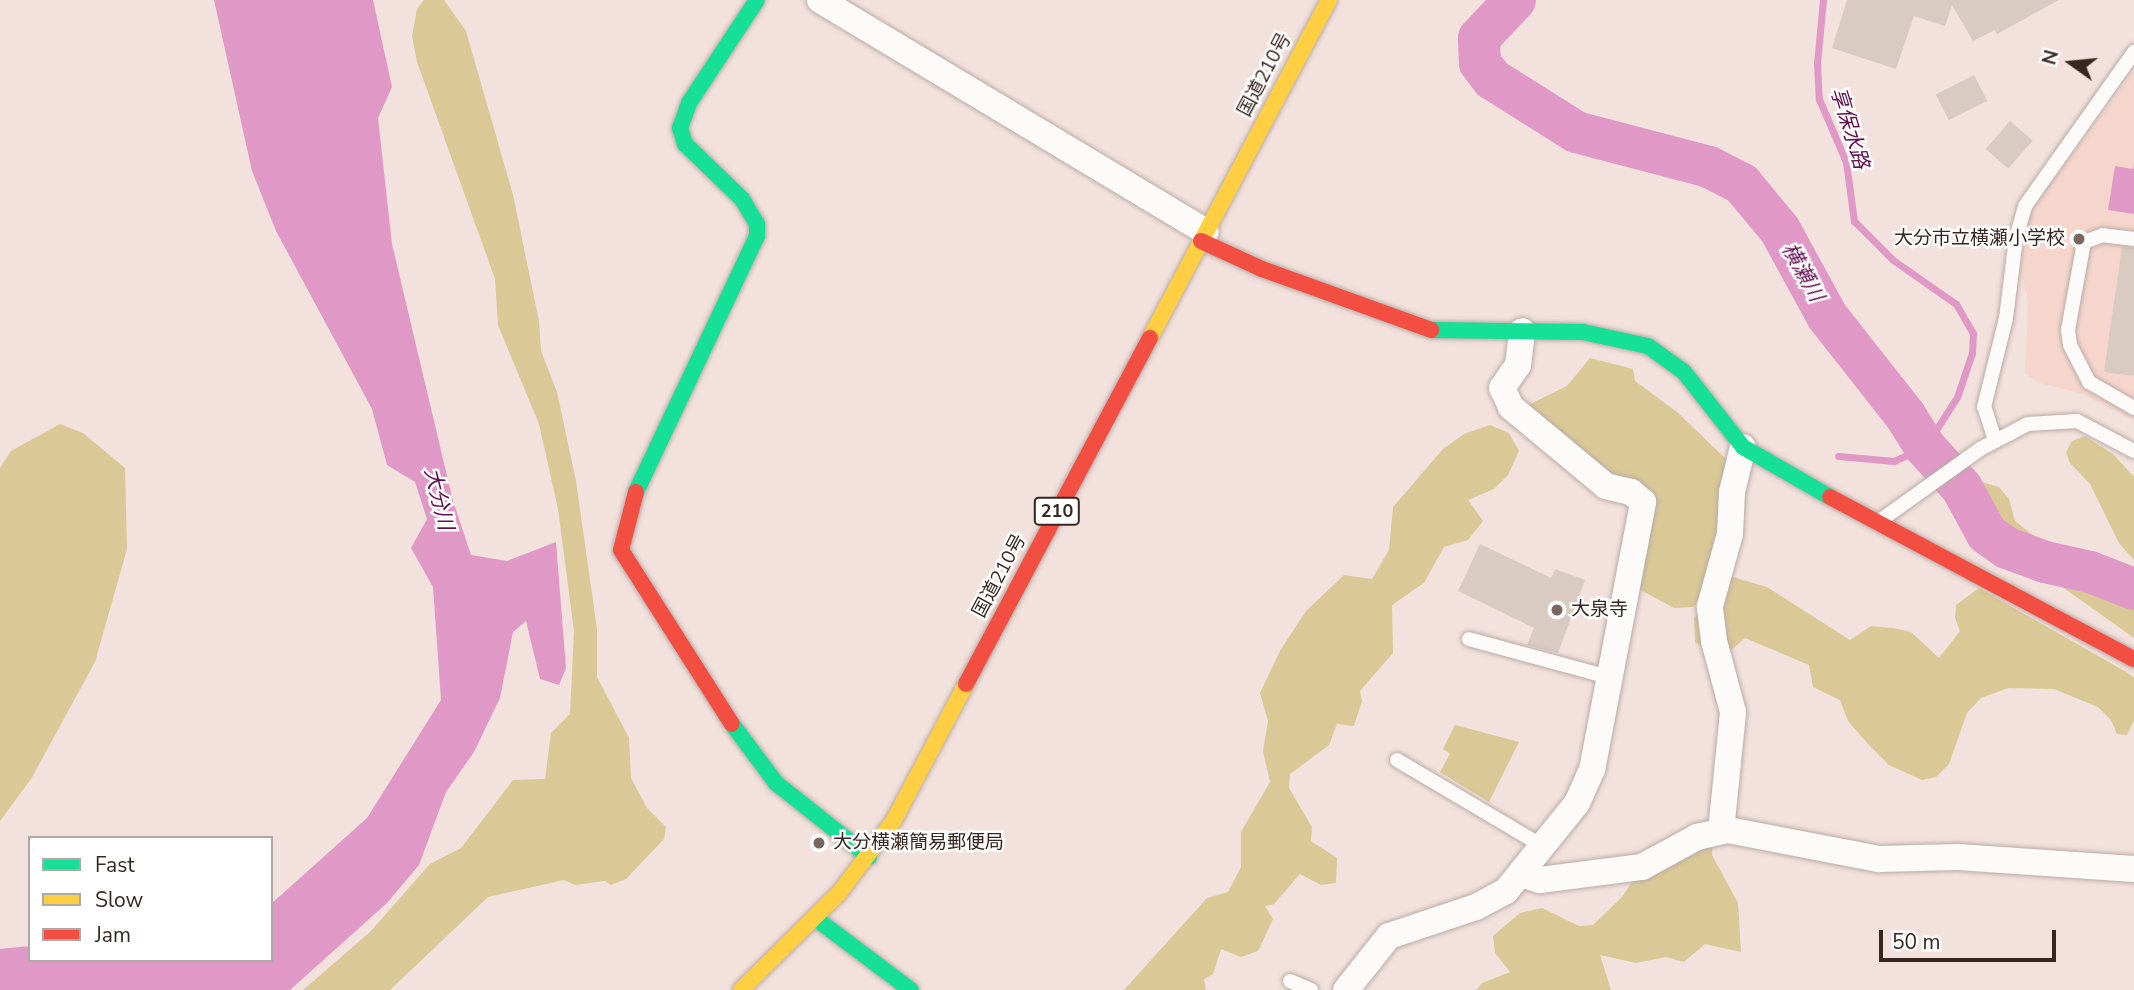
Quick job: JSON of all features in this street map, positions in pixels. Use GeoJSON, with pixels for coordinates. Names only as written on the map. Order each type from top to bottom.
{"type":"FeatureCollection","features":[{"type":"Feature","properties":{"kind":"main road"},"geometry":{"type":"LineString","coordinates":[[757,0],[688,103],[680,132],[685,144],[742,199],[757,224],[757,236],[680,392],[629,509],[621,550],[725,716],[776,783],[869,857]]}},
{"type":"Feature","properties":{"kind":"main road","name":"国道210号"},"geometry":{"type":"LineString","coordinates":[[741,990],[815,918],[869,857],[894,820],[1329,0]]}},
{"type":"Feature","properties":{"kind":"main road"},"geometry":{"type":"LineString","coordinates":[[1203,236],[1262,269],[1428,330],[1602,334],[1648,346],[1684,372],[1743,447],[1773,468],[2134,659]]}},
{"type":"Feature","properties":{"kind":"main road"},"geometry":{"type":"LineString","coordinates":[[815,918],[911,990]]}},
{"type":"Feature","properties":{"kind":"street"},"geometry":{"type":"LineString","coordinates":[[820,0],[1203,236]]}},
{"type":"Feature","properties":{"kind":"street"},"geometry":{"type":"LineString","coordinates":[[1346,990],[1389,936],[1476,907],[1506,891],[1541,845],[1567,817],[1588,782],[1613,678],[1643,502],[1631,492],[1606,486],[1511,407],[1502,388],[1518,365],[1522,331]]}},
{"type":"Feature","properties":{"kind":"street"},"geometry":{"type":"LineString","coordinates":[[1721,831],[1734,723],[1710,606],[1730,534],[1734,478],[1743,447]]}},
{"type":"Feature","properties":{"kind":"street"},"geometry":{"type":"LineString","coordinates":[[1521,874],[1540,880],[1642,867],[1697,837],[1721,831],[1879,859],[1958,857],[2134,869]]}},
{"type":"Feature","properties":{"kind":"lane"},"geometry":{"type":"LineString","coordinates":[[1995,440],[1984,407],[2007,318],[2016,238],[2025,206],[2119,79],[2134,52]]}},
{"type":"Feature","properties":{"kind":"lane"},"geometry":{"type":"LineString","coordinates":[[2134,239],[2103,235],[2084,242],[2068,330],[2070,345],[2089,382],[2134,408]]}},
{"type":"Feature","properties":{"kind":"lane"},"geometry":{"type":"LineString","coordinates":[[1878,523],[1995,440],[2028,424],[2066,419],[2089,425],[2134,451]]}},
{"type":"Feature","properties":{"kind":"lane"},"geometry":{"type":"LineString","coordinates":[[1469,639],[1613,678]]}},
{"type":"Feature","properties":{"kind":"lane"},"geometry":{"type":"LineString","coordinates":[[1397,760],[1541,845]]}},
{"type":"Feature","properties":{"kind":"lane"},"geometry":{"type":"LineString","coordinates":[[1290,981],[1311,990]]}},
{"type":"Feature","properties":{"kind":"shaded area"},"geometry":{"type":"Polygon","coordinates":[[[424,0],[444,0],[466,31],[513,195],[539,321],[541,351],[557,392],[576,481],[597,629],[597,677],[629,738],[631,778],[647,808],[666,827],[664,839],[626,879],[611,885],[605,881],[575,885],[564,880],[488,897],[390,990],[303,990],[370,932],[430,864],[461,848],[513,780],[545,779],[551,733],[570,714],[574,631],[558,509],[539,424],[498,325],[495,279],[417,62],[412,36],[417,9],[424,0]]]}},
{"type":"Feature","properties":{"kind":"shaded area","name":"大分市立横瀬小学校"},"geometry":{"type":"Polygon","coordinates":[[[2134,71],[2134,420],[2080,393],[2039,383],[2025,374],[2028,300],[2020,271],[2026,225],[2036,204],[2134,71]]]}},
{"type":"Feature","properties":{"kind":"shaded area"},"geometry":{"type":"Polygon","coordinates":[[[1590,358],[1633,369],[1635,381],[1677,412],[1726,459],[1725,523],[1700,602],[1693,607],[1674,608],[1637,588],[1627,486],[1520,409],[1567,386],[1590,358]]]}},
{"type":"Feature","properties":{"kind":"shaded area"},"geometry":{"type":"Polygon","coordinates":[[[60,424],[83,433],[125,468],[127,549],[95,662],[31,779],[0,821],[0,468],[11,451],[60,424]]]}},
{"type":"Feature","properties":{"kind":"shaded area"},"geometry":{"type":"Polygon","coordinates":[[[1490,425],[1509,433],[1519,451],[1508,475],[1494,489],[1468,500],[1483,521],[1468,540],[1444,547],[1424,583],[1392,605],[1393,653],[1360,691],[1362,701],[1354,726],[1337,724],[1329,745],[1290,774],[1289,788],[1312,827],[1311,841],[1337,858],[1336,883],[1321,885],[1300,874],[1274,904],[1265,906],[1273,919],[1258,951],[1241,957],[1221,949],[1213,974],[1204,979],[1206,990],[1124,990],[1207,898],[1228,892],[1241,867],[1241,832],[1270,782],[1263,751],[1268,721],[1260,693],[1281,649],[1306,611],[1344,575],[1372,579],[1389,550],[1393,507],[1443,449],[1464,434],[1490,425]]]}},
{"type":"Feature","properties":{"kind":"shaded area"},"geometry":{"type":"Polygon","coordinates":[[[2085,436],[2113,454],[2134,477],[2134,560],[2119,543],[2090,484],[2070,463],[2066,452],[2072,441],[2085,436]]]}},
{"type":"Feature","properties":{"kind":"shaded area"},"geometry":{"type":"Polygon","coordinates":[[[1975,480],[1999,487],[2009,499],[2015,521],[2063,559],[2134,588],[2134,638],[2022,558],[1982,515],[1969,487],[1975,480]]]}},
{"type":"Feature","properties":{"kind":"shaded area"},"geometry":{"type":"Polygon","coordinates":[[[1729,576],[1767,587],[1850,640],[1871,626],[1893,628],[1911,632],[1939,658],[1960,631],[1955,618],[1956,605],[1979,588],[2134,678],[2134,720],[2127,735],[2117,734],[2111,720],[2098,707],[2054,689],[2008,688],[1981,698],[1967,713],[1949,764],[1936,777],[1922,780],[1889,765],[1868,744],[1848,721],[1840,700],[1813,687],[1809,665],[1745,638],[1728,653],[1713,654],[1695,642],[1694,618],[1729,576]]]}},
{"type":"Feature","properties":{"kind":"shaded area"},"geometry":{"type":"Polygon","coordinates":[[[1455,725],[1519,742],[1489,802],[1440,772],[1450,754],[1443,749],[1455,725]]]}},
{"type":"Feature","properties":{"kind":"shaded area"},"geometry":{"type":"Polygon","coordinates":[[[1713,836],[1712,855],[1738,903],[1741,952],[1705,944],[1684,962],[1666,957],[1636,963],[1600,955],[1611,990],[1476,990],[1482,983],[1510,972],[1495,953],[1493,936],[1520,913],[1542,908],[1579,926],[1593,925],[1622,897],[1639,871],[1713,836]]]}},
{"type":"Feature","properties":{"kind":"water","name":"大分川"},"geometry":{"type":"Polygon","coordinates":[[[214,0],[373,0],[392,87],[378,118],[392,244],[453,501],[471,555],[507,561],[556,542],[566,668],[559,685],[540,679],[526,621],[513,632],[500,698],[474,752],[446,792],[419,865],[387,903],[290,990],[0,990],[0,949],[28,946],[28,962],[273,962],[273,902],[367,818],[441,700],[433,587],[411,548],[427,519],[415,482],[387,465],[372,409],[276,231],[252,171],[214,0]]]}},
{"type":"Feature","properties":{"kind":"water"},"geometry":{"type":"Polygon","coordinates":[[[2134,163],[2134,214],[2108,210],[2115,166],[2133,169],[2134,163]]]}},
{"type":"Feature","properties":{"kind":"building"},"geometry":{"type":"Polygon","coordinates":[[[1847,0],[2059,0],[1997,34],[1995,30],[1973,41],[1952,5],[1945,26],[1914,16],[1896,69],[1832,48],[1847,0]]]}},
{"type":"Feature","properties":{"kind":"building"},"geometry":{"type":"Polygon","coordinates":[[[1974,75],[1987,101],[1949,120],[1936,95],[1974,75]]]}},
{"type":"Feature","properties":{"kind":"building"},"geometry":{"type":"Polygon","coordinates":[[[2010,121],[2033,141],[2008,169],[1986,149],[2010,121]]]}},
{"type":"Feature","properties":{"kind":"building"},"geometry":{"type":"Polygon","coordinates":[[[2122,247],[2134,248],[2134,376],[2104,372],[2122,247]]]}},
{"type":"Feature","properties":{"kind":"building","name":"大泉寺"},"geometry":{"type":"Polygon","coordinates":[[[1480,544],[1551,578],[1555,569],[1585,580],[1558,653],[1527,645],[1534,628],[1458,591],[1480,544]]]}},
{"type":"Feature","properties":{"kind":"waterway","name":"横瀬川"},"geometry":{"type":"LineString","coordinates":[[1515,0],[1479,38],[1480,63],[1492,79],[1576,132],[1709,167],[1742,184],[1780,230],[1827,316],[1905,415],[1925,447],[1962,488],[1987,534],[2007,548],[2045,562],[2090,572],[2134,589]]}},
{"type":"Feature","properties":{"kind":"waterway","name":"享保水路"},"geometry":{"type":"LineString","coordinates":[[1823,0],[1817,64],[1819,99],[1846,162],[1854,221],[1893,260],[1956,304],[1973,333],[1972,353],[1957,397],[1925,447],[1894,461],[1838,456]]}},
{"type":"Feature","properties":{"kind":"traffic: fast"},"geometry":{"type":"LineString","coordinates":[[636,492],[757,236],[757,224],[742,199],[685,144],[680,128],[689,103],[757,0]]}},
{"type":"Feature","properties":{"kind":"traffic: fast"},"geometry":{"type":"LineString","coordinates":[[1431,330],[1583,332],[1648,346],[1684,372],[1743,447],[1830,497]]}},
{"type":"Feature","properties":{"kind":"traffic: fast"},"geometry":{"type":"LineString","coordinates":[[732,724],[776,783],[869,857]]}},
{"type":"Feature","properties":{"kind":"traffic: fast"},"geometry":{"type":"LineString","coordinates":[[815,918],[911,990]]}},
{"type":"Feature","properties":{"kind":"traffic: slow"},"geometry":{"type":"LineString","coordinates":[[1150,338],[1329,0]]}},
{"type":"Feature","properties":{"kind":"traffic: slow"},"geometry":{"type":"LineString","coordinates":[[741,990],[840,892],[894,820],[966,684]]}},
{"type":"Feature","properties":{"kind":"traffic: jam"},"geometry":{"type":"LineString","coordinates":[[1201,241],[1262,269],[1431,330]]}},
{"type":"Feature","properties":{"kind":"traffic: jam"},"geometry":{"type":"LineString","coordinates":[[966,684],[1150,338]]}},
{"type":"Feature","properties":{"kind":"traffic: jam"},"geometry":{"type":"LineString","coordinates":[[636,492],[621,550],[732,724]]}},
{"type":"Feature","properties":{"kind":"traffic: jam"},"geometry":{"type":"LineString","coordinates":[[1830,497],[2134,659]]}},
{"type":"Feature","properties":{"kind":"place","name":"大分市立横瀬小学校"},"geometry":{"type":"Point","coordinates":[2079,239]}},
{"type":"Feature","properties":{"kind":"place","name":"大泉寺"},"geometry":{"type":"Point","coordinates":[1557,610]}},
{"type":"Feature","properties":{"kind":"place","name":"大分横瀬簡易郵便局"},"geometry":{"type":"Point","coordinates":[819,843]}}]}
